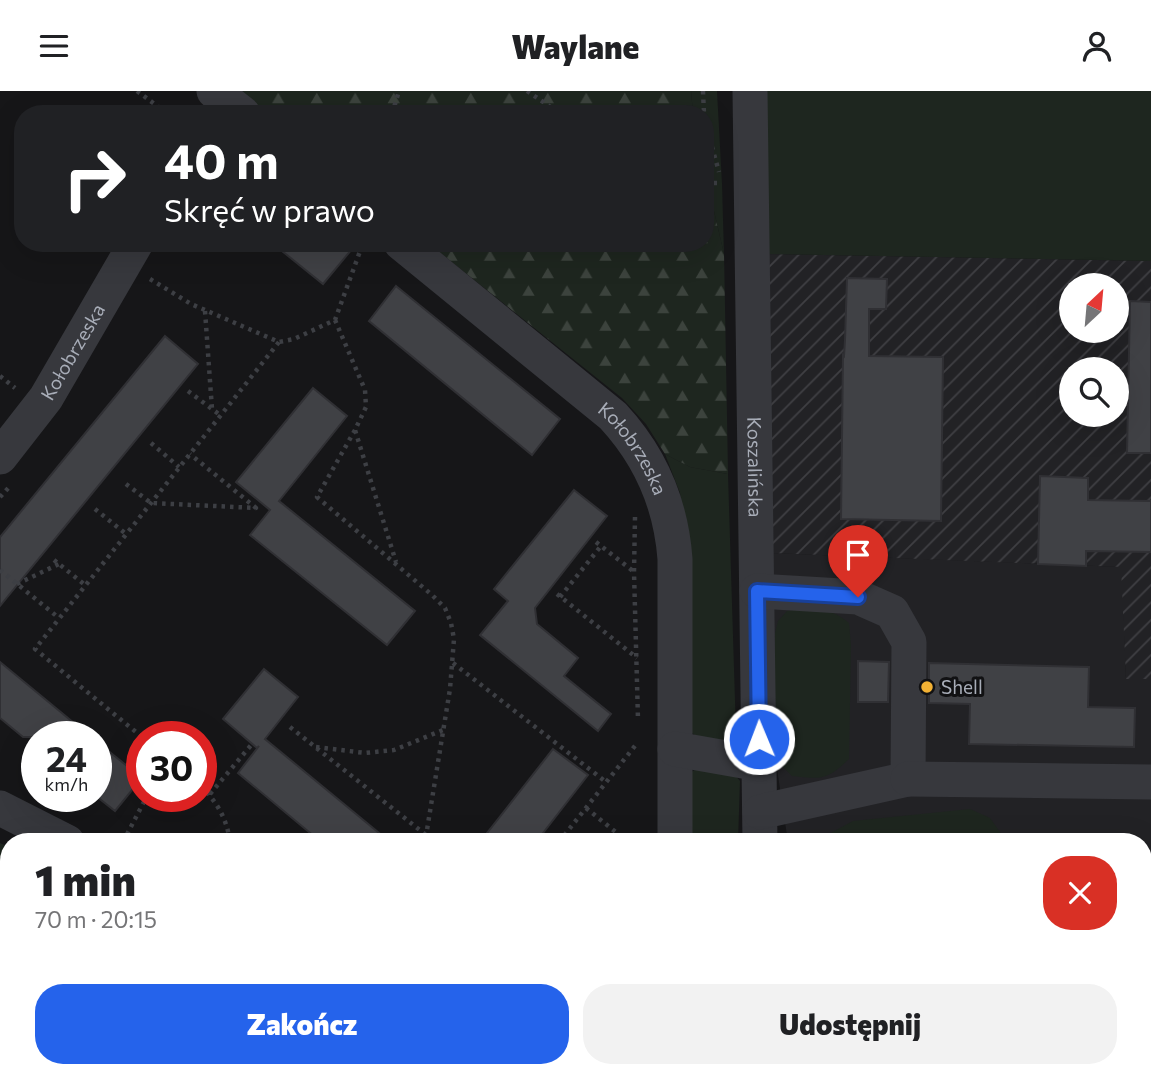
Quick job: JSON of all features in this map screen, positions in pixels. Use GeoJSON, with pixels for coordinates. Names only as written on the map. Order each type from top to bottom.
{"type":"FeatureCollection","features":[{"type":"Feature","properties":{"kind":"street","name":"Koszalińska"},"geometry":{"type":"LineString","coordinates":[[750,91],[760,827]]}},
{"type":"Feature","properties":{"kind":"street","name":"Kołobrzeska"},"geometry":{"type":"LineString","coordinates":[[0,457],[46,398],[131,252]]}},
{"type":"Feature","properties":{"kind":"street","name":"Kołobrzeska"},"geometry":{"type":"LineString","coordinates":[[412,252],[613,416],[651,470],[662,493],[673,539],[675,833]]}},
{"type":"Feature","properties":{"kind":"street"},"geometry":{"type":"LineString","coordinates":[[757,591],[858,597],[892,612],[909,642],[908,779]]}},
{"type":"Feature","properties":{"kind":"street"},"geometry":{"type":"LineString","coordinates":[[675,749],[760,764]]}},
{"type":"Feature","properties":{"kind":"street"},"geometry":{"type":"LineString","coordinates":[[760,827],[908,779],[1151,782]]}},
{"type":"Feature","properties":{"kind":"street"},"geometry":{"type":"LineString","coordinates":[[0,808],[49,833]]}},
{"type":"Feature","properties":{"kind":"path"},"geometry":{"type":"LineString","coordinates":[[137,91],[156,105]]}},
{"type":"Feature","properties":{"kind":"path"},"geometry":{"type":"LineString","coordinates":[[527,91],[548,105]]}},
{"type":"Feature","properties":{"kind":"path"},"geometry":{"type":"LineString","coordinates":[[714,183],[722,183]]}},
{"type":"Feature","properties":{"kind":"path"},"geometry":{"type":"LineString","coordinates":[[360,252],[335,320],[365,390],[366,407],[317,497],[432,595],[445,608],[451,623],[454,639],[453,663],[426,833]]}},
{"type":"Feature","properties":{"kind":"path"},"geometry":{"type":"LineString","coordinates":[[146,277],[205,310],[279,342],[294,339],[335,320]]}},
{"type":"Feature","properties":{"kind":"path"},"geometry":{"type":"LineString","coordinates":[[205,310],[212,409]]}},
{"type":"Feature","properties":{"kind":"path"},"geometry":{"type":"LineString","coordinates":[[126,724],[34,649],[279,342]]}},
{"type":"Feature","properties":{"kind":"path"},"geometry":{"type":"LineString","coordinates":[[188,391],[220,415]]}},
{"type":"Feature","properties":{"kind":"path"},"geometry":{"type":"LineString","coordinates":[[355,430],[396,563]]}},
{"type":"Feature","properties":{"kind":"path"},"geometry":{"type":"LineString","coordinates":[[151,443],[179,467]]}},
{"type":"Feature","properties":{"kind":"path"},"geometry":{"type":"LineString","coordinates":[[126,484],[151,503],[256,508],[190,454]]}},
{"type":"Feature","properties":{"kind":"path"},"geometry":{"type":"LineString","coordinates":[[635,508],[638,720]]}},
{"type":"Feature","properties":{"kind":"path"},"geometry":{"type":"LineString","coordinates":[[95,509],[126,534]]}},
{"type":"Feature","properties":{"kind":"path"},"geometry":{"type":"LineString","coordinates":[[596,542],[634,572]]}},
{"type":"Feature","properties":{"kind":"path"},"geometry":{"type":"LineString","coordinates":[[601,546],[559,595],[637,658]]}},
{"type":"Feature","properties":{"kind":"path"},"geometry":{"type":"LineString","coordinates":[[17,584],[57,562],[85,585]]}},
{"type":"Feature","properties":{"kind":"path"},"geometry":{"type":"LineString","coordinates":[[0,570],[59,618]]}},
{"type":"Feature","properties":{"kind":"path"},"geometry":{"type":"LineString","coordinates":[[453,663],[606,782]]}},
{"type":"Feature","properties":{"kind":"path"},"geometry":{"type":"LineString","coordinates":[[290,727],[418,833]]}},
{"type":"Feature","properties":{"kind":"path"},"geometry":{"type":"LineString","coordinates":[[315,747],[365,753],[394,750],[443,730]]}},
{"type":"Feature","properties":{"kind":"path"},"geometry":{"type":"LineString","coordinates":[[566,833],[638,742]]}},
{"type":"Feature","properties":{"kind":"path"},"geometry":{"type":"LineString","coordinates":[[217,786],[252,744]]}},
{"type":"Feature","properties":{"kind":"path"},"geometry":{"type":"LineString","coordinates":[[217,804],[229,833]]}},
{"type":"Feature","properties":{"kind":"path"},"geometry":{"type":"LineString","coordinates":[[586,808],[617,833]]}},
{"type":"Feature","properties":{"kind":"path"},"geometry":{"type":"LineString","coordinates":[[128,833],[139,812]]}},
{"type":"Feature","properties":{"kind":"shaded area"},"geometry":{"type":"Polygon","coordinates":[[[768,254],[1151,261],[1151,679],[1126,679],[1121,567],[771,553],[768,254]]]}},
{"type":"Feature","properties":{"kind":"shaded area"},"geometry":{"type":"Polygon","coordinates":[[[771,553],[1122,567],[1126,679],[1151,679],[1151,833],[787,833],[773,742],[771,553]]]}},
{"type":"Feature","properties":{"kind":"green space"},"geometry":{"type":"Polygon","coordinates":[[[237,91],[691,91],[692,105],[255,105],[237,91]]]}},
{"type":"Feature","properties":{"kind":"green space"},"geometry":{"type":"Polygon","coordinates":[[[691,91],[717,91],[724,254],[714,211],[714,105],[692,105],[691,91]]]}},
{"type":"Feature","properties":{"kind":"green space"},"geometry":{"type":"Polygon","coordinates":[[[766,91],[1151,91],[1151,261],[768,254],[766,91]]]}},
{"type":"Feature","properties":{"kind":"green space"},"geometry":{"type":"Polygon","coordinates":[[[714,211],[724,254],[728,474],[690,467],[665,454],[646,424],[622,398],[439,252],[714,252],[714,211]]]}},
{"type":"Feature","properties":{"kind":"green space"},"geometry":{"type":"Polygon","coordinates":[[[665,454],[690,467],[728,474],[736,733],[725,740],[703,740],[692,733],[687,551],[680,493],[665,454]]]}},
{"type":"Feature","properties":{"kind":"green space"},"geometry":{"type":"Polygon","coordinates":[[[805,608],[829,611],[849,623],[851,645],[849,759],[829,775],[817,778],[792,776],[781,765],[773,742],[775,633],[778,621],[787,611],[805,608]]]}},
{"type":"Feature","properties":{"kind":"green space"},"geometry":{"type":"Polygon","coordinates":[[[696,769],[735,775],[740,781],[738,833],[686,833],[690,773],[696,769]]]}},
{"type":"Feature","properties":{"kind":"green space"},"geometry":{"type":"Polygon","coordinates":[[[970,809],[990,818],[1001,833],[831,833],[853,821],[970,809]]]}},
{"type":"Feature","properties":{"kind":"building"},"geometry":{"type":"Polygon","coordinates":[[[283,252],[350,252],[323,284],[283,252]]]}},
{"type":"Feature","properties":{"kind":"building"},"geometry":{"type":"Polygon","coordinates":[[[847,278],[887,279],[886,309],[869,309],[869,356],[943,357],[941,521],[841,519],[847,278]]]}},
{"type":"Feature","properties":{"kind":"building"},"geometry":{"type":"Polygon","coordinates":[[[396,286],[560,419],[532,455],[369,321],[396,286]]]}},
{"type":"Feature","properties":{"kind":"building"},"geometry":{"type":"Polygon","coordinates":[[[1130,301],[1151,302],[1151,453],[1127,453],[1130,301]]]}},
{"type":"Feature","properties":{"kind":"building"},"geometry":{"type":"Polygon","coordinates":[[[165,336],[198,364],[0,606],[0,537],[165,336]]]}},
{"type":"Feature","properties":{"kind":"building"},"geometry":{"type":"Polygon","coordinates":[[[313,388],[347,416],[279,501],[415,611],[387,645],[250,535],[270,510],[236,482],[313,388]]]}},
{"type":"Feature","properties":{"kind":"building"},"geometry":{"type":"Polygon","coordinates":[[[1040,476],[1088,478],[1088,500],[1151,501],[1151,552],[1086,551],[1086,566],[1038,564],[1040,476]]]}},
{"type":"Feature","properties":{"kind":"building"},"geometry":{"type":"Polygon","coordinates":[[[574,490],[607,516],[535,608],[537,624],[578,658],[564,676],[611,714],[598,731],[480,635],[508,601],[494,589],[574,490]]]}},
{"type":"Feature","properties":{"kind":"building"},"geometry":{"type":"Polygon","coordinates":[[[858,661],[889,662],[888,702],[858,702],[858,661]]]}},
{"type":"Feature","properties":{"kind":"building"},"geometry":{"type":"Polygon","coordinates":[[[0,662],[72,721],[21,721],[21,735],[0,718],[0,662]]]}},
{"type":"Feature","properties":{"kind":"building"},"geometry":{"type":"Polygon","coordinates":[[[929,663],[1089,667],[1088,707],[1135,708],[1134,747],[969,744],[970,704],[929,703],[929,663]]]}},
{"type":"Feature","properties":{"kind":"building"},"geometry":{"type":"Polygon","coordinates":[[[264,669],[298,697],[265,739],[379,833],[310,833],[238,773],[259,746],[257,748],[223,719],[264,669]]]}},
{"type":"Feature","properties":{"kind":"building"},"geometry":{"type":"Polygon","coordinates":[[[553,749],[588,775],[543,833],[487,833],[553,749]]]}},
{"type":"Feature","properties":{"kind":"building"},"geometry":{"type":"Polygon","coordinates":[[[112,754],[126,765],[126,798],[115,811],[112,809],[112,754]]]}},
{"type":"Feature","properties":{"kind":"place","name":"Shell"},"geometry":{"type":"Point","coordinates":[927,687]}},
{"type":"Feature","properties":{"kind":"route"},"geometry":{"type":"LineString","coordinates":[[759,739],[757,591],[858,597]]}}]}
